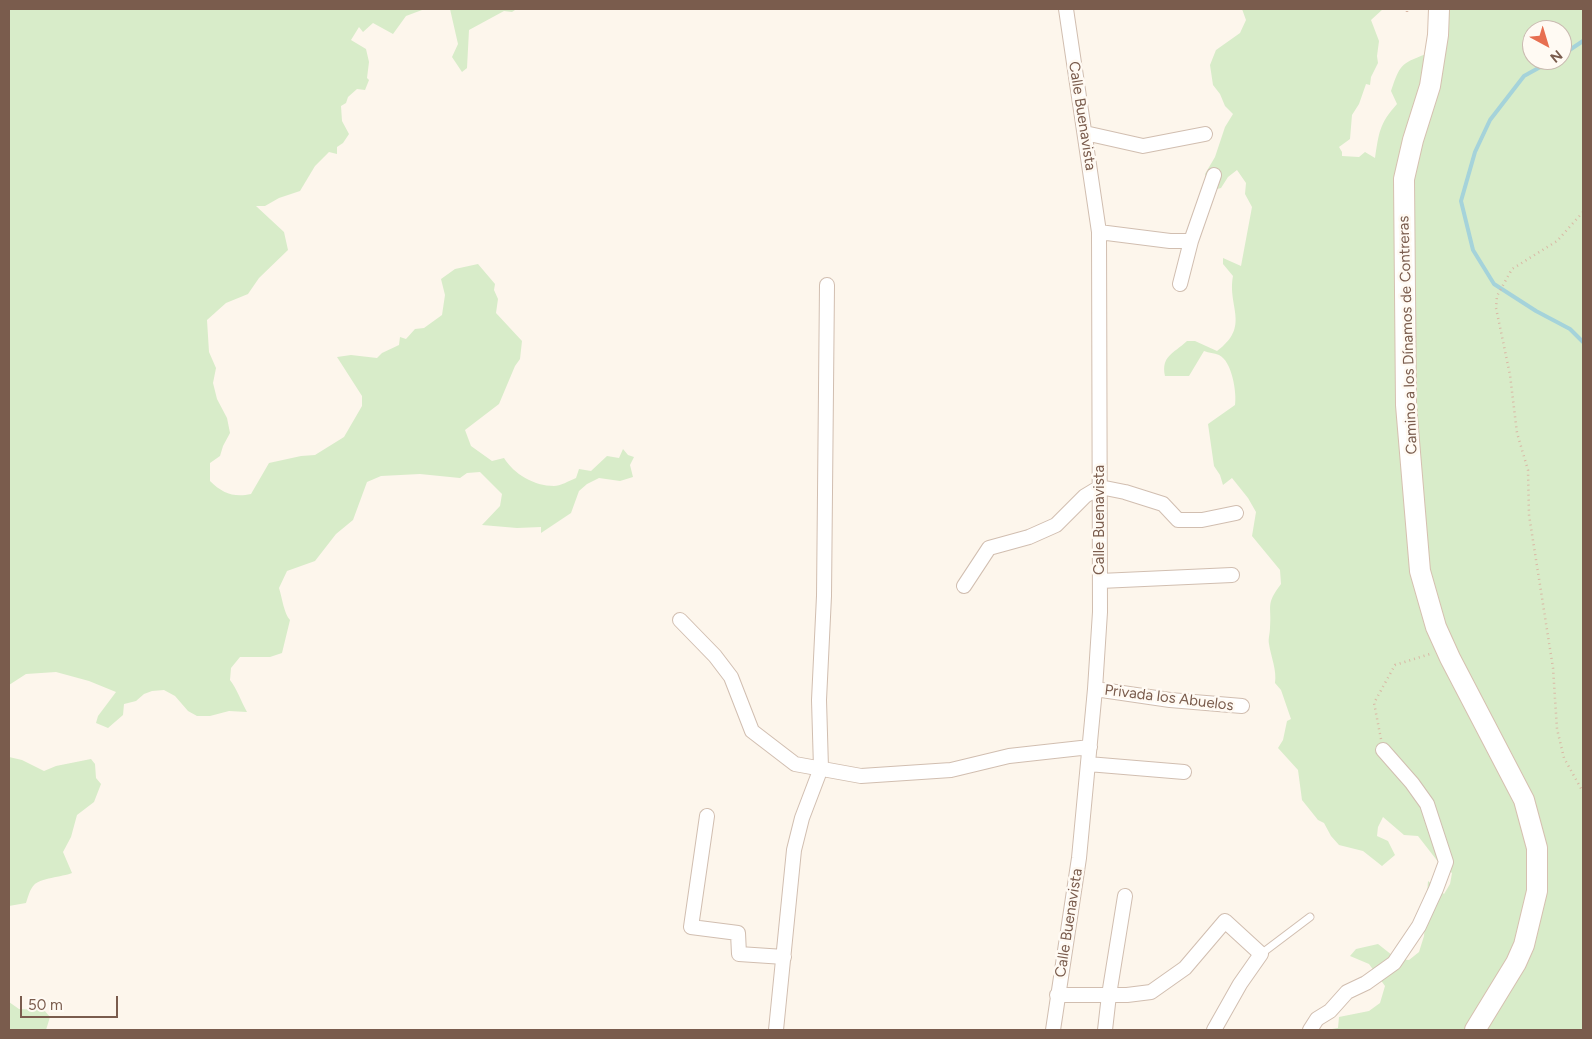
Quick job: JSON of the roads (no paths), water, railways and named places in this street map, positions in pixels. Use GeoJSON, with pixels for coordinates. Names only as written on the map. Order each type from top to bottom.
{"type":"FeatureCollection","features":[{"type":"Feature","properties":{"kind":"street","name":"Calle Buenavista"},"geometry":{"type":"LineString","coordinates":[[1053,1030],[1079,858],[1095,689],[1100,581],[1098,232],[1066,9]]}},
{"type":"Feature","properties":{"kind":"street","name":"Camino a los Dínamos de Contreras"},"geometry":{"type":"LineString","coordinates":[[1439,9],[1438,36],[1430,86],[1413,140],[1404,187],[1406,406],[1420,571],[1436,627],[1524,800],[1537,848],[1537,891],[1524,945],[1516,963],[1475,1030]]}},
{"type":"Feature","properties":{"kind":"street"},"geometry":{"type":"LineString","coordinates":[[1085,132],[1143,146],[1205,134]]}},
{"type":"Feature","properties":{"kind":"street"},"geometry":{"type":"LineString","coordinates":[[1180,284],[1191,241],[1214,175]]}},
{"type":"Feature","properties":{"kind":"street"},"geometry":{"type":"LineString","coordinates":[[1098,232],[1170,241],[1191,241]]}},
{"type":"Feature","properties":{"kind":"street"},"geometry":{"type":"LineString","coordinates":[[776,1030],[794,850],[802,818],[821,768],[819,700],[824,596],[827,285]]}},
{"type":"Feature","properties":{"kind":"street"},"geometry":{"type":"LineString","coordinates":[[964,586],[989,548],[1029,537],[1056,524],[1085,496],[1100,487],[1125,492],[1163,504],[1178,520],[1202,520],[1236,513]]}},
{"type":"Feature","properties":{"kind":"street"},"geometry":{"type":"LineString","coordinates":[[1100,581],[1232,575]]}},
{"type":"Feature","properties":{"kind":"street"},"geometry":{"type":"LineString","coordinates":[[680,620],[716,656],[731,677],[752,731],[795,764],[861,776],[951,770],[1009,756],[1090,747]]}},
{"type":"Feature","properties":{"kind":"street","name":"Privada los Abuelos"},"geometry":{"type":"LineString","coordinates":[[1095,689],[1170,700],[1242,706]]}},
{"type":"Feature","properties":{"kind":"street"},"geometry":{"type":"LineString","coordinates":[[1310,1030],[1317,1019],[1330,1011],[1347,992],[1366,983],[1394,963],[1419,926],[1446,862],[1427,804],[1412,783],[1383,750]]}},
{"type":"Feature","properties":{"kind":"street"},"geometry":{"type":"LineString","coordinates":[[1088,764],[1184,772]]}},
{"type":"Feature","properties":{"kind":"street"},"geometry":{"type":"LineString","coordinates":[[707,816],[691,927],[738,933],[739,954],[784,958]]}},
{"type":"Feature","properties":{"kind":"street"},"geometry":{"type":"LineString","coordinates":[[1105,1030],[1108,995],[1125,896]]}},
{"type":"Feature","properties":{"kind":"street"},"geometry":{"type":"LineString","coordinates":[[1057,995],[1127,995],[1151,992],[1185,968],[1225,921],[1260,954],[1240,984],[1214,1030]]}},
{"type":"Feature","properties":{"kind":"lane"},"geometry":{"type":"LineString","coordinates":[[1260,954],[1310,917]]}},
{"type":"Feature","properties":{"kind":"waterway"},"geometry":{"type":"LineString","coordinates":[[1572,48],[1583,41]]}},
{"type":"Feature","properties":{"kind":"waterway"},"geometry":{"type":"LineString","coordinates":[[1535,70],[1524,76],[1490,120],[1475,152],[1461,201],[1473,250],[1494,284],[1536,311],[1570,329],[1583,342]]}}]}
